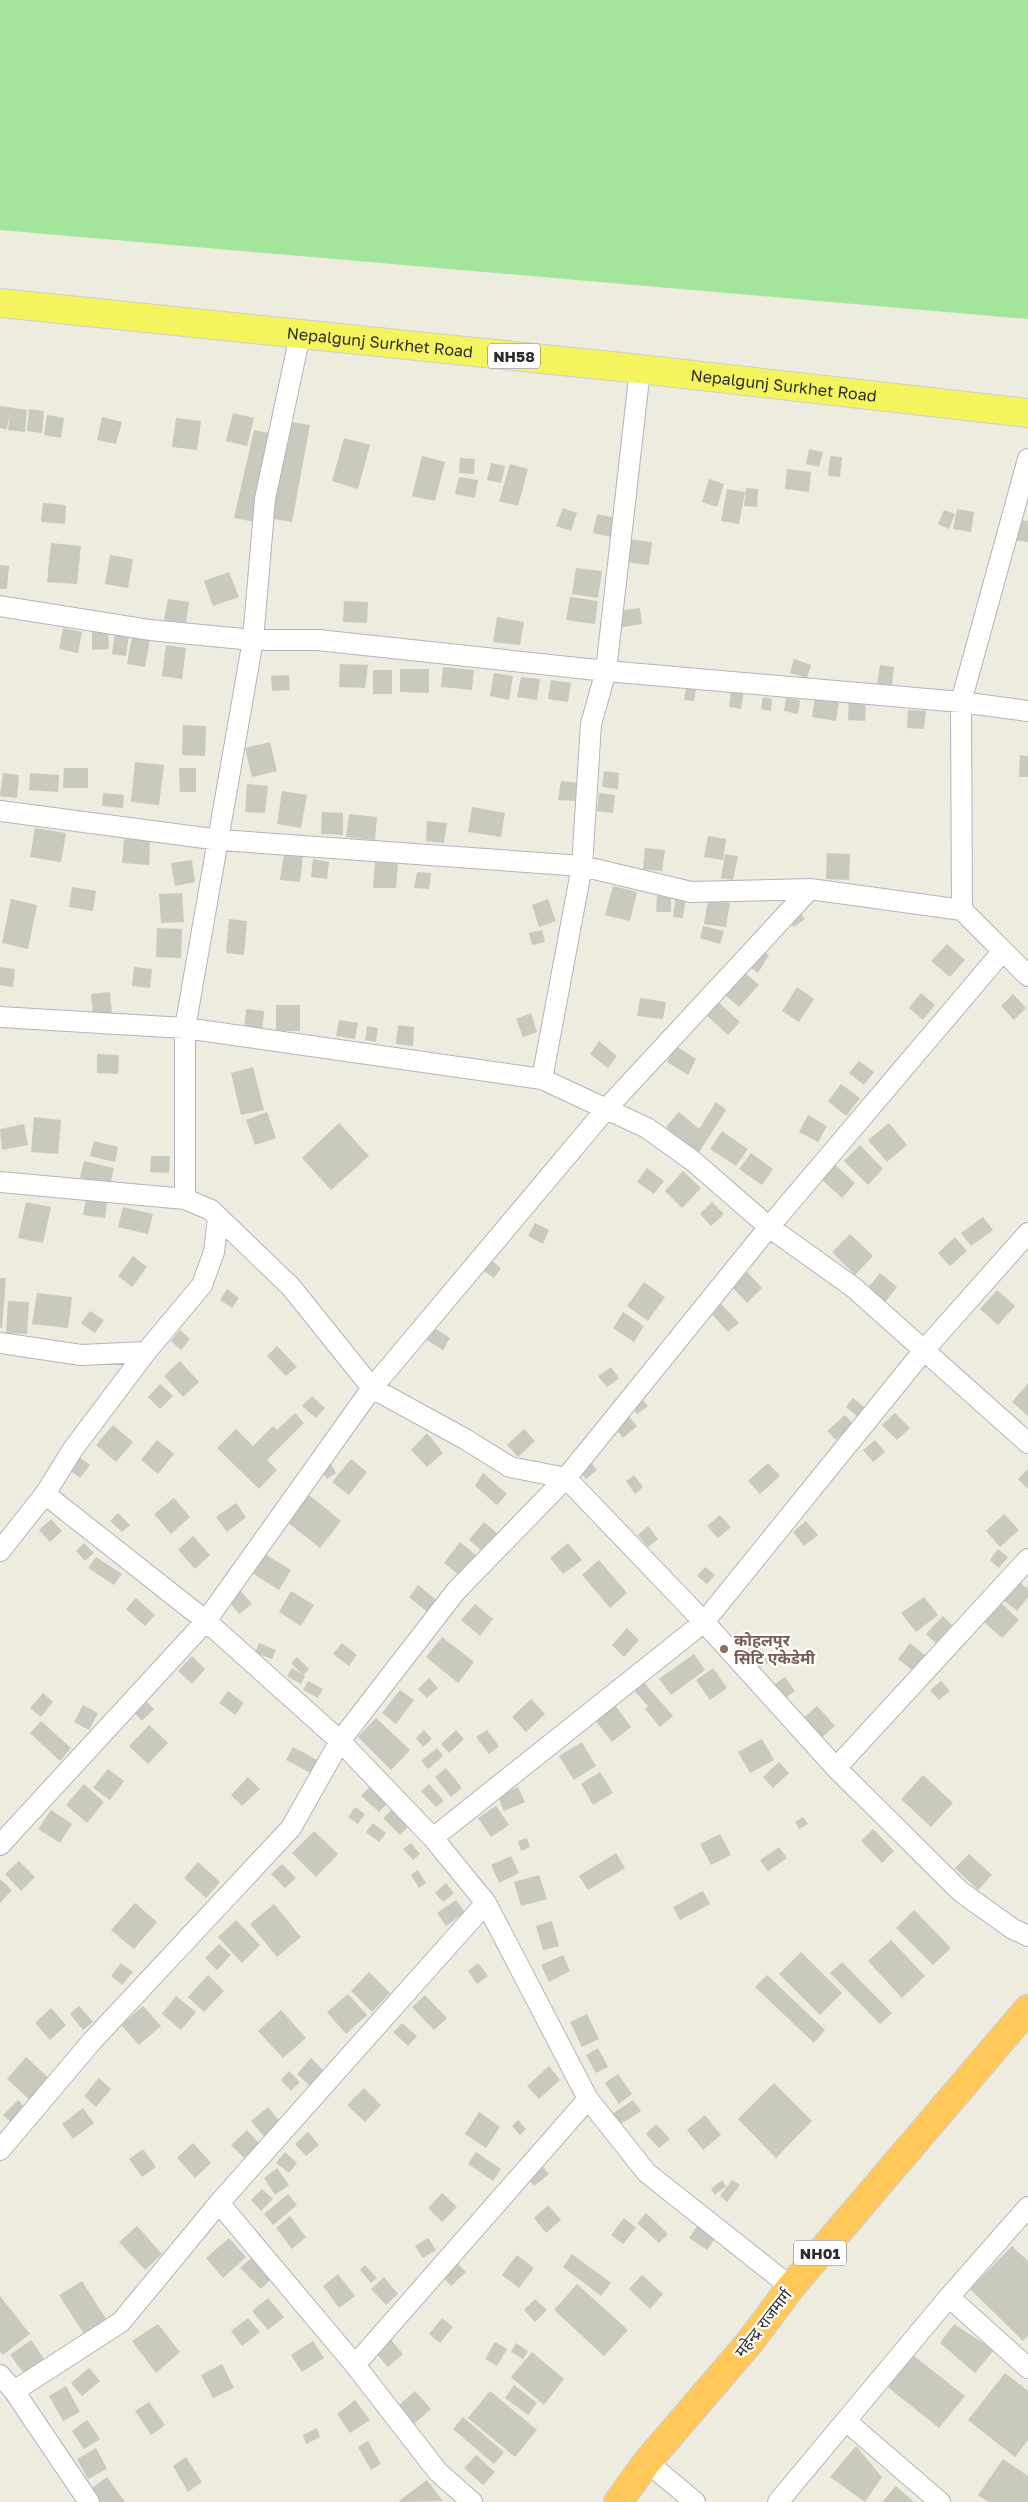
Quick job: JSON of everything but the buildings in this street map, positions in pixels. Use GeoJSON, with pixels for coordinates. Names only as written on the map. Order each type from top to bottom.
{"type":"FeatureCollection","features":[{"type":"Feature","properties":{"kind":"highway","name":"महेन्द्र राजमार्ग"},"geometry":{"type":"LineString","coordinates":[[618,2502],[647,2462],[749,2343],[791,2287],[1028,2009]]}},
{"type":"Feature","properties":{"kind":"main road","name":"Nepalgunj Surkhet Road"},"geometry":{"type":"LineString","coordinates":[[0,303],[640,369],[1028,413]]}},
{"type":"Feature","properties":{"kind":"street"},"geometry":{"type":"LineString","coordinates":[[185,1199],[185,1028],[220,840],[253,640],[265,499],[300,335]]}},
{"type":"Feature","properties":{"kind":"street"},"geometry":{"type":"LineString","coordinates":[[542,1079],[582,866],[591,724],[606,671],[640,369]]}},
{"type":"Feature","properties":{"kind":"street"},"geometry":{"type":"LineString","coordinates":[[962,910],[961,702],[1028,460]]}},
{"type":"Feature","properties":{"kind":"street"},"geometry":{"type":"LineString","coordinates":[[0,606],[150,630],[253,640],[318,640],[606,671],[961,702],[1028,711]]}},
{"type":"Feature","properties":{"kind":"street"},"geometry":{"type":"LineString","coordinates":[[0,811],[220,840],[582,866],[691,892],[810,889],[962,910],[1028,976]]}},
{"type":"Feature","properties":{"kind":"street"},"geometry":{"type":"LineString","coordinates":[[0,1845],[206,1621],[372,1388],[607,1108],[810,889]]}},
{"type":"Feature","properties":{"kind":"street"},"geometry":{"type":"LineString","coordinates":[[0,2150],[93,2040],[291,1828],[340,1741],[456,1591],[566,1478],[769,1227],[1002,952]]}},
{"type":"Feature","properties":{"kind":"street"},"geometry":{"type":"LineString","coordinates":[[0,1017],[185,1028],[542,1079],[647,1128],[692,1161],[769,1227],[853,1287],[925,1349],[1028,1443]]}},
{"type":"Feature","properties":{"kind":"street"},"geometry":{"type":"LineString","coordinates":[[0,1182],[185,1199],[211,1210],[291,1287],[372,1388],[465,1439],[510,1468],[566,1478],[704,1622],[836,1768],[961,1892],[1013,1929],[1028,1936]]}},
{"type":"Feature","properties":{"kind":"street"},"geometry":{"type":"LineString","coordinates":[[0,1550],[45,1494],[73,1448],[146,1352],[202,1286],[214,1252],[218,1218]]}},
{"type":"Feature","properties":{"kind":"street"},"geometry":{"type":"LineString","coordinates":[[433,1838],[704,1622],[925,1349],[1028,1233]]}},
{"type":"Feature","properties":{"kind":"street"},"geometry":{"type":"LineString","coordinates":[[0,1343],[81,1355],[146,1352]]}},
{"type":"Feature","properties":{"kind":"street"},"geometry":{"type":"LineString","coordinates":[[45,1494],[206,1621],[340,1741],[433,1838],[486,1902],[588,2099],[647,2173],[791,2287]]}},
{"type":"Feature","properties":{"kind":"street"},"geometry":{"type":"LineString","coordinates":[[836,1768],[1028,1559]]}},
{"type":"Feature","properties":{"kind":"street"},"geometry":{"type":"LineString","coordinates":[[14,2392],[121,2322],[219,2203],[486,1902]]}},
{"type":"Feature","properties":{"kind":"street"},"geometry":{"type":"LineString","coordinates":[[355,2365],[588,2099]]}},
{"type":"Feature","properties":{"kind":"street"},"geometry":{"type":"LineString","coordinates":[[219,2203],[355,2365],[438,2472],[472,2502]]}},
{"type":"Feature","properties":{"kind":"street"},"geometry":{"type":"LineString","coordinates":[[778,2502],[949,2297],[1028,2207]]}},
{"type":"Feature","properties":{"kind":"street"},"geometry":{"type":"LineString","coordinates":[[949,2297],[1028,2368]]}},
{"type":"Feature","properties":{"kind":"street"},"geometry":{"type":"LineString","coordinates":[[0,2375],[14,2392],[89,2502]]}},
{"type":"Feature","properties":{"kind":"street"},"geometry":{"type":"LineString","coordinates":[[846,2421],[940,2502]]}},
{"type":"Feature","properties":{"kind":"street"},"geometry":{"type":"LineString","coordinates":[[647,2462],[695,2502]]}},
{"type":"Feature","properties":{"kind":"green space"},"geometry":{"type":"Polygon","coordinates":[[[0,0],[1028,0],[1028,319],[0,230],[0,0]]]}},
{"type":"Feature","properties":{"kind":"place","name":"कोहलपुर सिटि एकेडेमी"},"geometry":{"type":"Point","coordinates":[724,1649]}}]}
